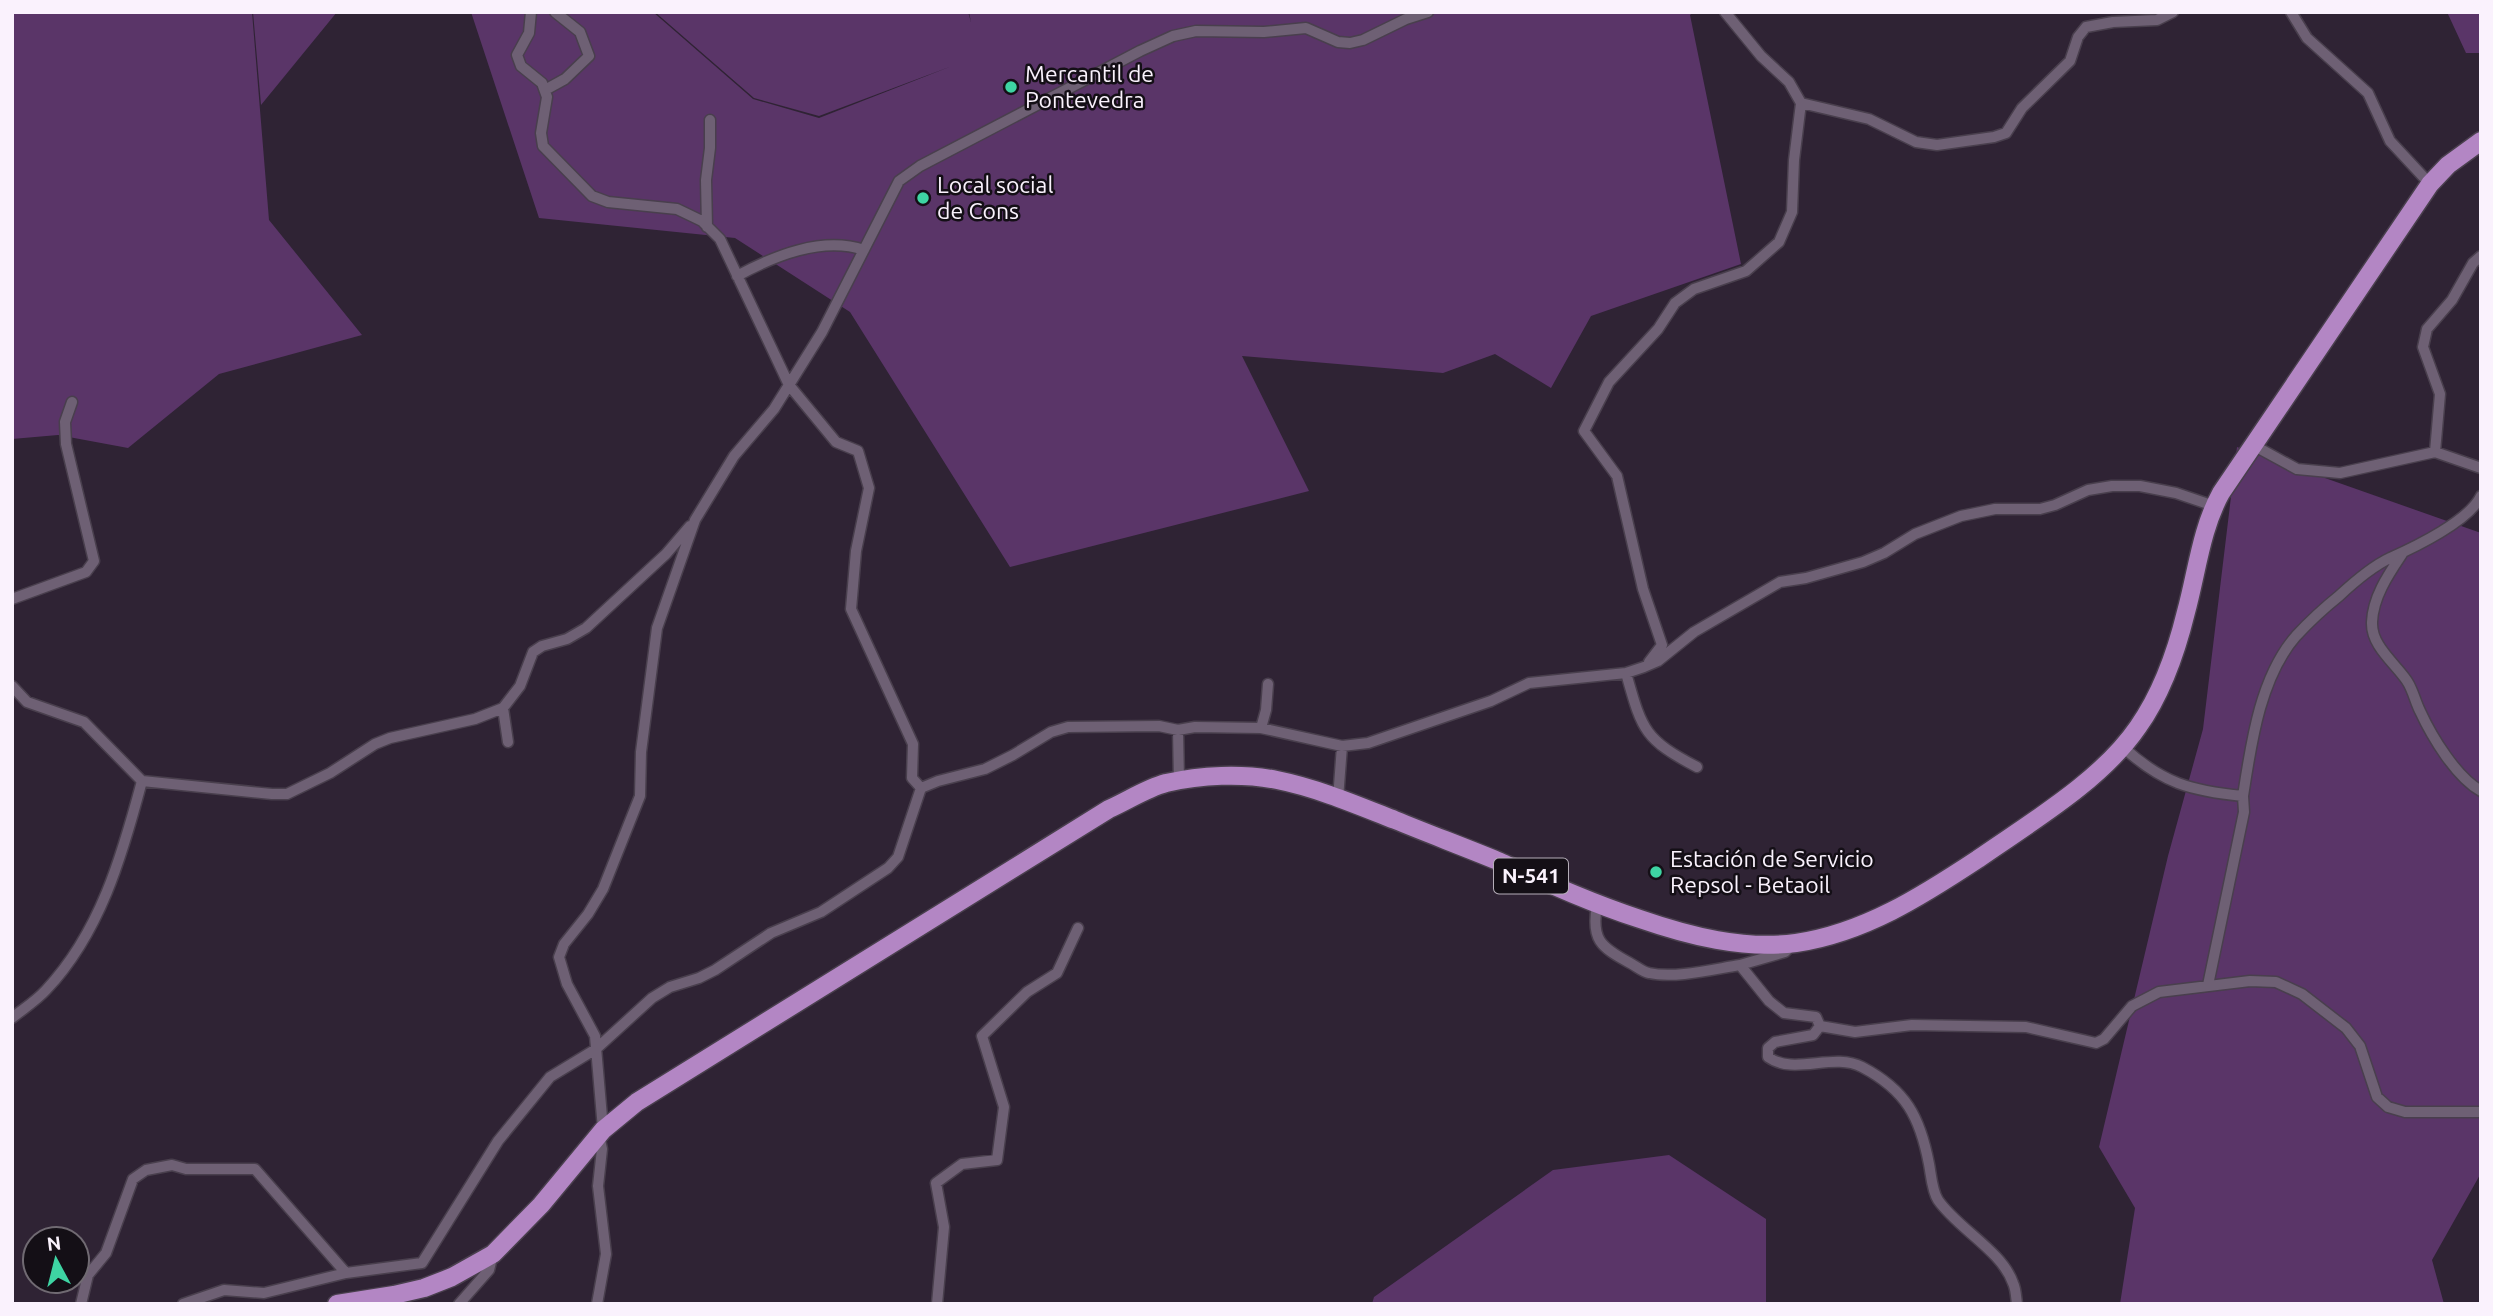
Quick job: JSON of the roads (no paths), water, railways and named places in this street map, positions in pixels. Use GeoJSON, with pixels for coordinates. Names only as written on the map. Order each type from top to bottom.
{"type":"FeatureCollection","features":[{"type":"Feature","properties":{"kind":"highway","name":"N-541"},"geometry":{"type":"LineString","coordinates":[[337,1304],[394,1296],[424,1288],[452,1277],[493,1254],[541,1205],[601,1132],[637,1102],[1109,810],[1164,783],[1221,775],[1276,779],[1338,799],[1494,859],[1597,905],[1675,931],[1750,945],[1796,943],[1840,933],[1879,918],[1937,886],[2043,814],[2090,778],[2137,730],[2164,683],[2187,611],[2196,565],[2214,506],[2430,184],[2448,165],[2481,141]]}},
{"type":"Feature","properties":{"kind":"street"},"geometry":{"type":"LineString","coordinates":[[531,12],[529,33],[517,55],[521,66],[542,83],[545,90],[547,97],[541,133],[543,146],[592,196],[608,202],[677,209],[702,221],[720,239],[789,385],[836,442],[858,451],[869,488],[856,551],[851,609],[913,744],[912,778],[921,788]]}},
{"type":"Feature","properties":{"kind":"street"},"geometry":{"type":"LineString","coordinates":[[545,90],[565,79],[589,56],[580,32],[555,12]]}},
{"type":"Feature","properties":{"kind":"street"},"geometry":{"type":"LineString","coordinates":[[12,686],[27,702],[84,722],[142,781],[272,794],[287,794],[330,774],[375,744],[390,738],[475,719],[503,708],[520,686],[533,652],[541,646],[567,639],[586,628],[666,554],[695,520],[734,456],[774,409],[822,332],[899,181],[1140,51],[1173,36],[1196,31],[1264,32],[1306,29],[1338,42],[1350,43],[1428,12]]}},
{"type":"Feature","properties":{"kind":"street"},"geometry":{"type":"LineString","coordinates":[[1644,667],[1661,648],[1661,639],[1643,589],[1617,476],[1584,431],[1609,382],[1658,329],[1675,303],[1694,289],[1746,271],[1779,242],[1793,212],[1794,160],[1801,103],[1788,82],[1761,56],[1725,12]]}},
{"type":"Feature","properties":{"kind":"street"},"geometry":{"type":"LineString","coordinates":[[2291,12],[2306,38],[2368,93],[2390,141],[2430,184]]}},
{"type":"Feature","properties":{"kind":"street"},"geometry":{"type":"LineString","coordinates":[[1801,103],[1869,119],[1916,142],[1937,145],[1994,137],[2006,133],[2022,108],[2070,61],[2078,37],[2086,27],[2113,22],[2157,20],[2167,13]]}},
{"type":"Feature","properties":{"kind":"street"},"geometry":{"type":"LineString","coordinates":[[708,227],[706,180],[710,120]]}},
{"type":"Feature","properties":{"kind":"street"},"geometry":{"type":"LineString","coordinates":[[737,276],[774,256],[830,246],[864,250]]}},
{"type":"Feature","properties":{"kind":"street"},"geometry":{"type":"LineString","coordinates":[[2435,452],[2440,394],[2423,347],[2427,329],[2452,300],[2473,263],[2481,257]]}},
{"type":"Feature","properties":{"kind":"street"},"geometry":{"type":"LineString","coordinates":[[12,599],[86,572],[94,561],[66,444],[65,422],[72,402]]}},
{"type":"Feature","properties":{"kind":"street"},"geometry":{"type":"LineString","coordinates":[[2253,445],[2297,469],[2340,472],[2435,452],[2481,468]]}},
{"type":"Feature","properties":{"kind":"street"},"geometry":{"type":"LineString","coordinates":[[183,1304],[224,1290],[264,1293],[346,1273],[422,1263],[506,1131],[550,1077],[596,1049],[652,998],[670,987],[715,970],[771,933],[821,912],[888,868],[898,857],[921,788],[985,769],[1051,732],[1068,727],[1159,726],[1178,730],[1195,727],[1261,728],[1342,746],[1368,743],[1491,701],[1529,683],[1626,673],[1644,667],[1658,661],[1694,632],[1780,582],[1806,578],[1863,562],[1885,553],[1915,534],[1961,516],[1995,509],[2040,509],[2088,490],[2112,486],[2140,486],[2176,493],[2214,506]]}},
{"type":"Feature","properties":{"kind":"street"},"geometry":{"type":"LineString","coordinates":[[2208,985],[2244,813],[2243,796],[2253,729],[2274,673],[2295,637],[2356,580],[2388,559],[2425,542],[2473,508],[2481,496]]}},
{"type":"Feature","properties":{"kind":"street"},"geometry":{"type":"LineString","coordinates":[[597,1304],[606,1254],[598,1185],[602,1149],[595,1036],[567,984],[559,957],[564,944],[588,914],[603,889],[640,796],[641,752],[657,628],[695,520]]}},
{"type":"Feature","properties":{"kind":"street"},"geometry":{"type":"LineString","coordinates":[[2402,554],[2384,581],[2375,603],[2373,632],[2381,649],[2408,682],[2421,713],[2454,766],[2470,785],[2481,792]]}},
{"type":"Feature","properties":{"kind":"street"},"geometry":{"type":"LineString","coordinates":[[1626,673],[1641,722],[1648,734],[1674,755],[1696,767]]}},
{"type":"Feature","properties":{"kind":"street"},"geometry":{"type":"LineString","coordinates":[[1261,728],[1266,710],[1268,684]]}},
{"type":"Feature","properties":{"kind":"street"},"geometry":{"type":"LineString","coordinates":[[503,708],[508,742]]}},
{"type":"Feature","properties":{"kind":"street"},"geometry":{"type":"LineString","coordinates":[[1178,730],[1179,781]]}},
{"type":"Feature","properties":{"kind":"street"},"geometry":{"type":"LineString","coordinates":[[1338,799],[1342,746]]}},
{"type":"Feature","properties":{"kind":"street"},"geometry":{"type":"LineString","coordinates":[[2123,747],[2140,763],[2167,780],[2208,793],[2243,796]]}},
{"type":"Feature","properties":{"kind":"street"},"geometry":{"type":"LineString","coordinates":[[12,1018],[44,993],[84,941],[104,899],[142,781]]}},
{"type":"Feature","properties":{"kind":"street"},"geometry":{"type":"LineString","coordinates":[[1597,905],[1594,925],[1597,937],[1612,953],[1648,973],[1692,974],[1740,965],[1785,952],[1796,943]]}},
{"type":"Feature","properties":{"kind":"street"},"geometry":{"type":"LineString","coordinates":[[937,1304],[944,1227],[936,1183],[962,1164],[997,1160],[1004,1107],[982,1036],[1027,992],[1057,973],[1078,928]]}},
{"type":"Feature","properties":{"kind":"street"},"geometry":{"type":"LineString","coordinates":[[1740,965],[1769,1001],[1784,1013],[1816,1017],[1820,1026]]}},
{"type":"Feature","properties":{"kind":"street"},"geometry":{"type":"LineString","coordinates":[[1820,1026],[1855,1032],[1912,1025],[2026,1027],[2096,1043],[2104,1039],[2132,1006],[2159,992],[2250,981],[2276,982],[2302,993],[2346,1028],[2360,1046],[2377,1097],[2388,1107],[2406,1112],[2481,1112]]}},
{"type":"Feature","properties":{"kind":"street"},"geometry":{"type":"LineString","coordinates":[[1820,1026],[1813,1035],[1775,1042],[1768,1048],[1768,1057],[1776,1063],[1829,1061],[1860,1066],[1890,1086],[1913,1111],[1923,1135],[1936,1198],[1993,1254],[2013,1281],[2017,1304]]}},
{"type":"Feature","properties":{"kind":"street"},"geometry":{"type":"LineString","coordinates":[[81,1304],[88,1275],[106,1253],[133,1179],[146,1170],[172,1165],[186,1169],[255,1169],[346,1273]]}},
{"type":"Feature","properties":{"kind":"street"},"geometry":{"type":"LineString","coordinates":[[459,1304],[489,1270],[493,1254]]}},
{"type":"Feature","properties":{"kind":"place","name":"Mercantil de Pontevedra"},"geometry":{"type":"Point","coordinates":[1011,87]}},
{"type":"Feature","properties":{"kind":"place","name":"Local social de Cons"},"geometry":{"type":"Point","coordinates":[923,198]}},
{"type":"Feature","properties":{"kind":"place","name":"Estación de Servicio Repsol - Betaoil"},"geometry":{"type":"Point","coordinates":[1656,872]}}]}
